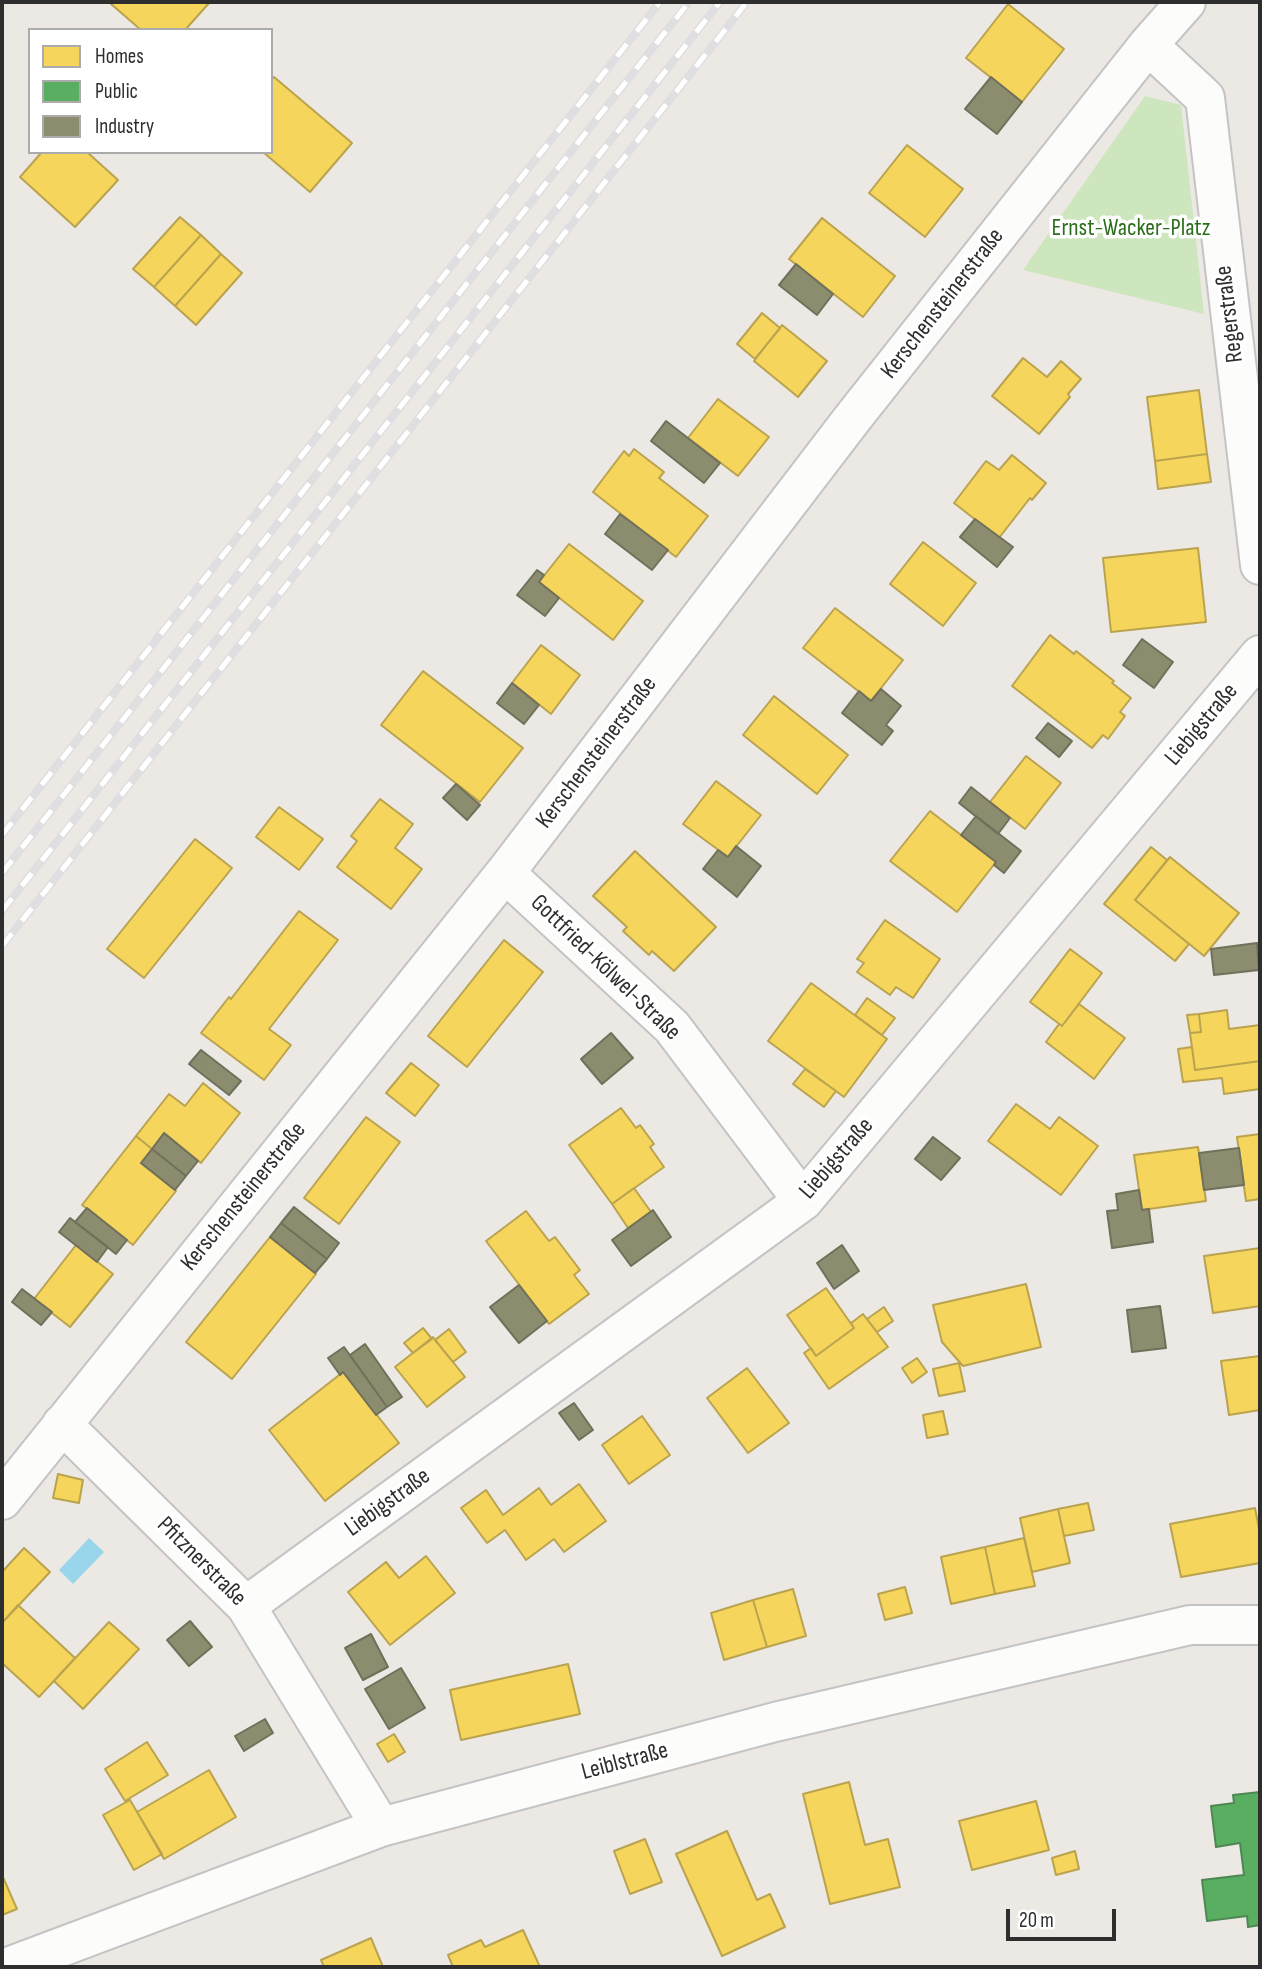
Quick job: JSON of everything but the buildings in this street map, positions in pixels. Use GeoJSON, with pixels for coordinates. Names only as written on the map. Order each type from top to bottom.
{"type":"FeatureCollection","features":[{"type":"Feature","properties":{"kind":"street","name":"Kerschensteinerstraße"},"geometry":{"type":"LineString","coordinates":[[2,1500],[505,873],[844,430],[1148,45],[1186,2]]}},
{"type":"Feature","properties":{"kind":"street","name":"Regerstraße"},"geometry":{"type":"LineString","coordinates":[[1148,45],[1205,98],[1260,565]]}},
{"type":"Feature","properties":{"kind":"street","name":"Liebigstraße"},"geometry":{"type":"LineString","coordinates":[[246,1606],[803,1201],[1260,655]]}},
{"type":"Feature","properties":{"kind":"street","name":"Gottfried-Kölwel-Straße"},"geometry":{"type":"LineString","coordinates":[[505,873],[672,1027],[803,1201]]}},
{"type":"Feature","properties":{"kind":"street","name":"Pfitznerstraße"},"geometry":{"type":"LineString","coordinates":[[62,1424],[246,1606],[382,1827]]}},
{"type":"Feature","properties":{"kind":"street","name":"Leiblstraße"},"geometry":{"type":"LineString","coordinates":[[8,1967],[382,1827],[775,1722],[1190,1625],[1260,1625]]}},
{"type":"Feature","properties":{"kind":"green space","name":"Ernst-Wacker-Platz"},"geometry":{"type":"Polygon","coordinates":[[[1145,96],[1181,105],[1204,314],[1023,270],[1145,96]]]}},
{"type":"Feature","properties":{"kind":"water"},"geometry":{"type":"Polygon","coordinates":[[[89,1538],[104,1552],[73,1584],[59,1570],[89,1538]]]}},
{"type":"Feature","properties":{"kind":"railway"},"geometry":{"type":"LineString","coordinates":[[2,835],[660,2]]}},
{"type":"Feature","properties":{"kind":"railway"},"geometry":{"type":"LineString","coordinates":[[2,873],[689,2]]}},
{"type":"Feature","properties":{"kind":"railway"},"geometry":{"type":"LineString","coordinates":[[2,911],[720,2]]}},
{"type":"Feature","properties":{"kind":"railway"},"geometry":{"type":"LineString","coordinates":[[2,946],[747,2]]}}]}
